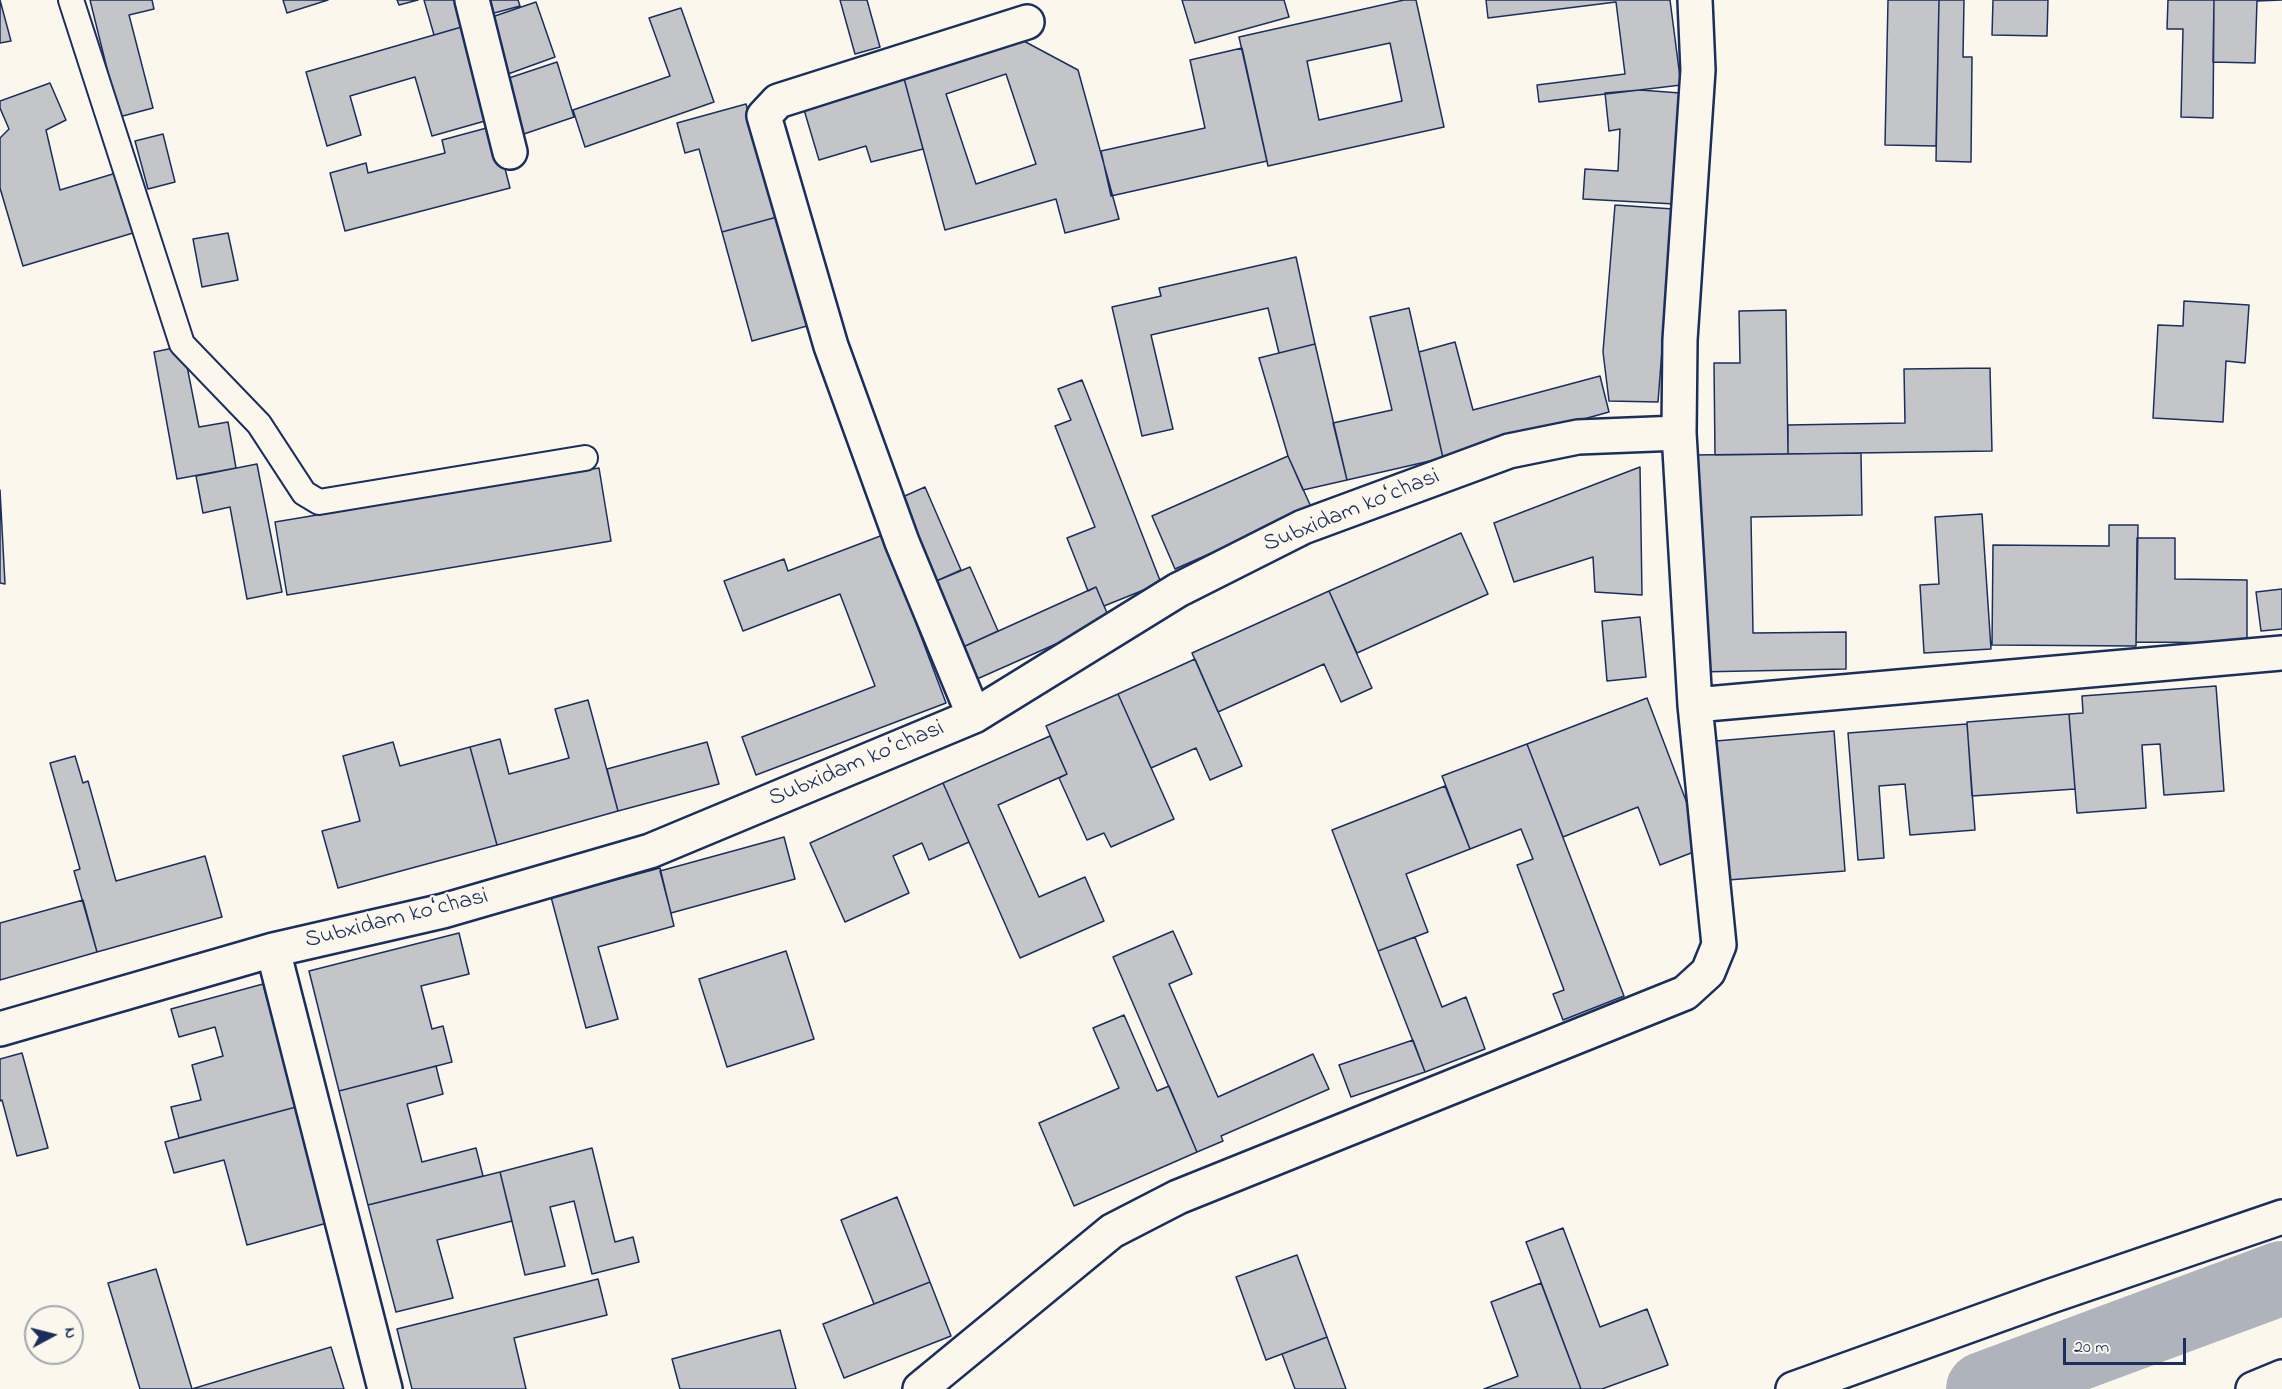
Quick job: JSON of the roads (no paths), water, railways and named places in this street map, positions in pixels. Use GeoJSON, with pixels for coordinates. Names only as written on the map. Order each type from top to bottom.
{"type":"FeatureCollection","features":[{"type":"Feature","properties":{"kind":"street"},"geometry":{"type":"LineString","coordinates":[[472,0],[510,152]]}},
{"type":"Feature","properties":{"kind":"street"},"geometry":{"type":"LineString","coordinates":[[920,1389],[1112,1231],[1178,1197],[1685,993],[1708,972],[1719,945],[1695,705],[1679,433],[1680,340],[1698,70],[1695,0]]}},
{"type":"Feature","properties":{"kind":"street"},"geometry":{"type":"LineString","coordinates":[[974,716],[902,542],[831,346],[764,116],[778,101],[1027,22]]}},
{"type":"Feature","properties":{"kind":"street","name":"Subxidam koʻchasi"},"geometry":{"type":"LineString","coordinates":[[0,1029],[273,950],[443,911],[650,851],[974,716],[1178,590],[1304,527],[1509,451],[1578,437],[1679,433]]}},
{"type":"Feature","properties":{"kind":"street"},"geometry":{"type":"LineString","coordinates":[[1695,705],[2282,653]]}},
{"type":"Feature","properties":{"kind":"street"},"geometry":{"type":"LineString","coordinates":[[273,950],[385,1389]]}},
{"type":"Feature","properties":{"kind":"street"},"geometry":{"type":"LineString","coordinates":[[1793,1389],[2282,1217]]}},
{"type":"Feature","properties":{"kind":"street"},"geometry":{"type":"LineString","coordinates":[[2253,1389],[2282,1377]]}},
{"type":"Feature","properties":{"kind":"lane"},"geometry":{"type":"LineString","coordinates":[[71,0],[182,344],[259,424],[304,493],[319,501],[585,458]]}},
{"type":"Feature","properties":{"kind":"waterway"},"geometry":{"type":"LineString","coordinates":[[1983,1389],[2282,1278]]}}]}
